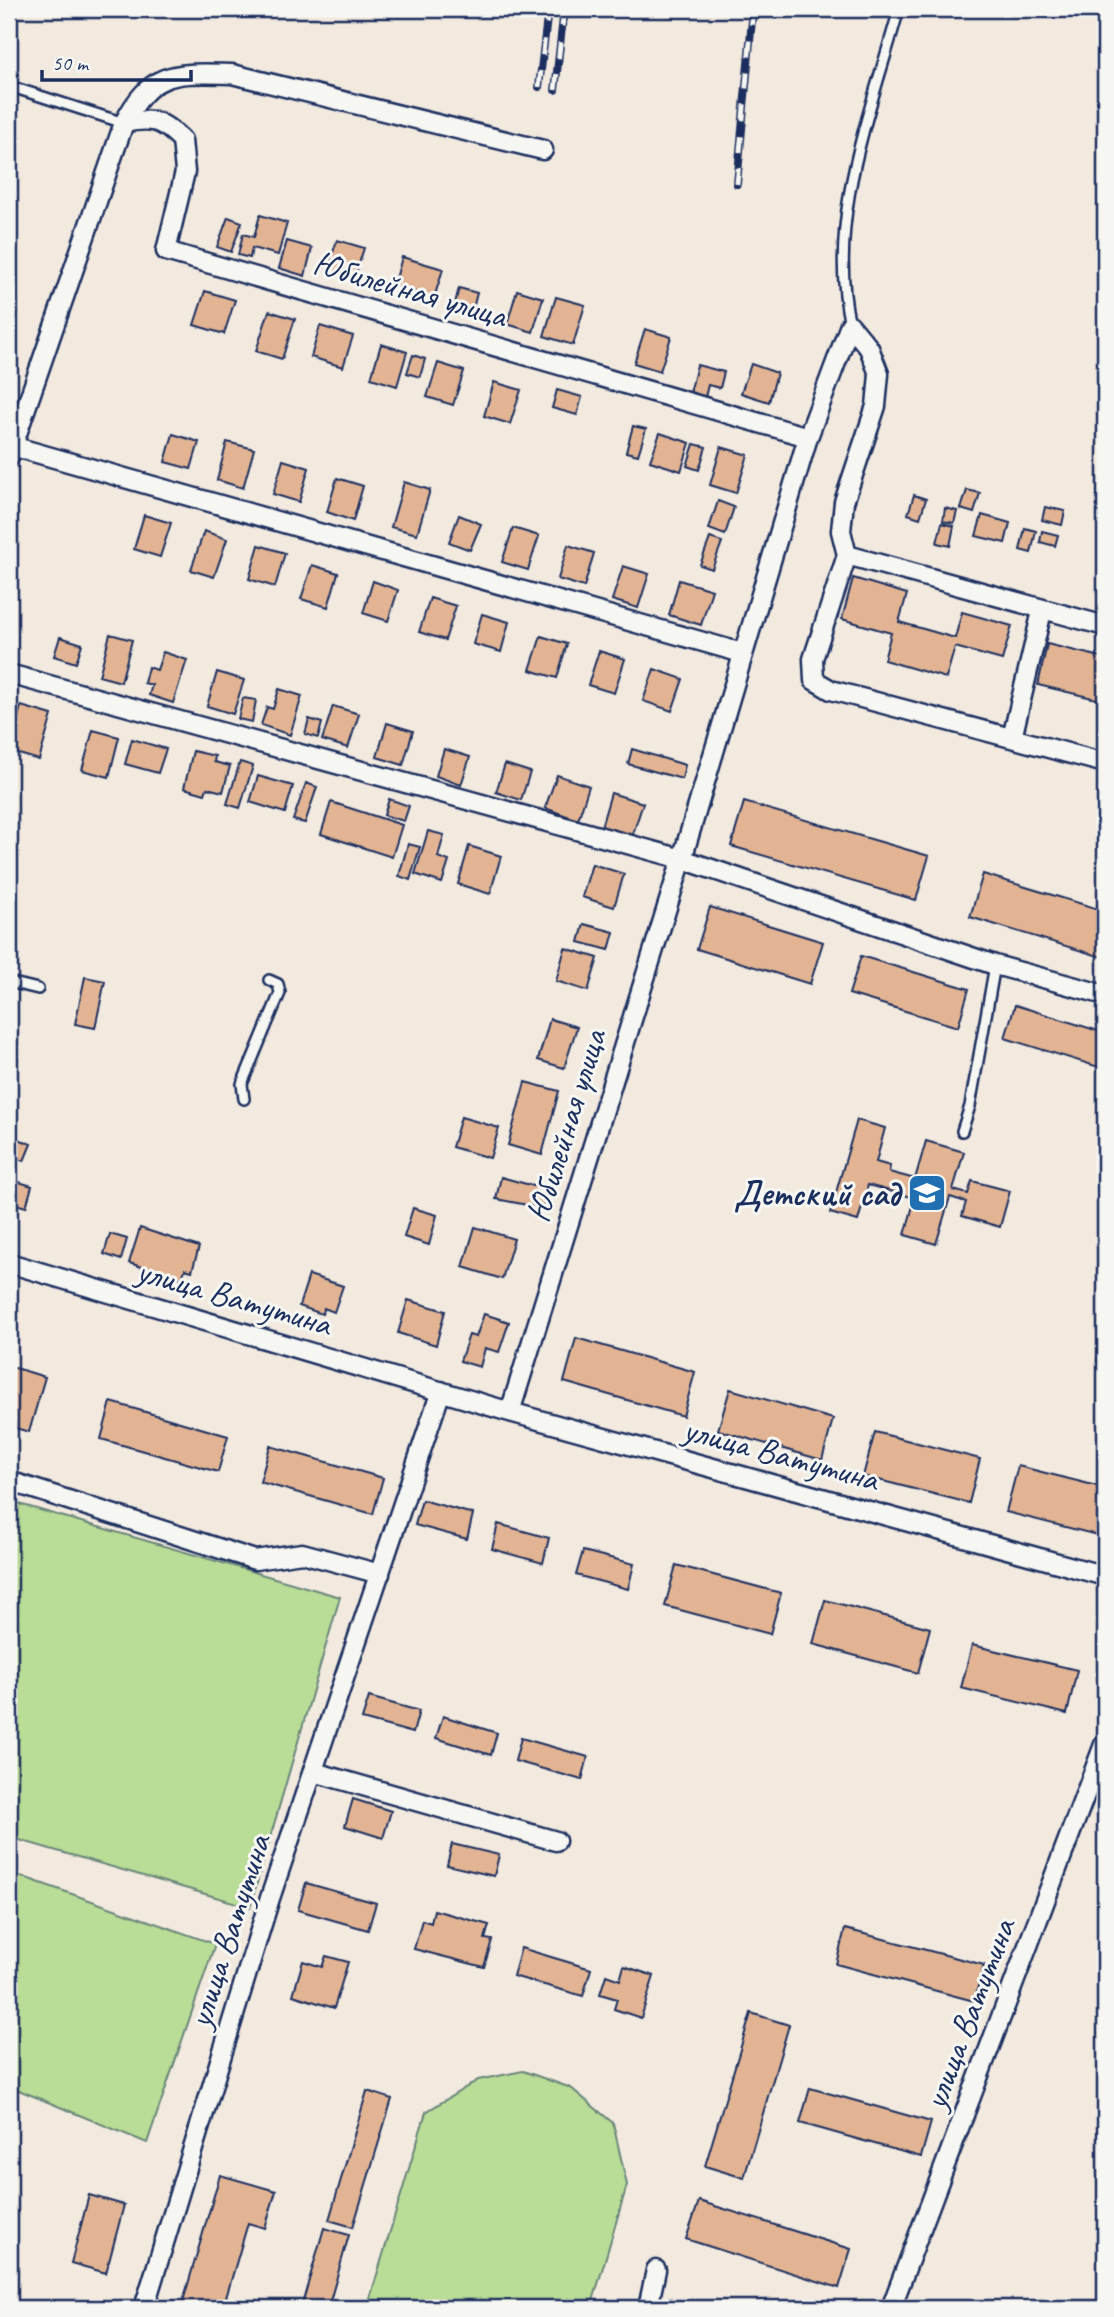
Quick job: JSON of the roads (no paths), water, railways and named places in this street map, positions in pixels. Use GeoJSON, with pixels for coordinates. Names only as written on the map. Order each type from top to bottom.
{"type":"FeatureCollection","features":[{"type":"Feature","properties":{"kind":"street"},"geometry":{"type":"LineString","coordinates":[[543,150],[232,74],[191,74],[152,82],[135,101],[124,123],[10,451],[742,653]]}},
{"type":"Feature","properties":{"kind":"street","name":"Юбилейная улица"},"geometry":{"type":"LineString","coordinates":[[124,123],[144,119],[165,124],[182,140],[185,172],[166,251],[808,437]]}},
{"type":"Feature","properties":{"kind":"street","name":"Юбилейная улица"},"geometry":{"type":"LineString","coordinates":[[510,1412],[682,859],[808,437],[850,326]]}},
{"type":"Feature","properties":{"kind":"street"},"geometry":{"type":"LineString","coordinates":[[850,326],[869,348],[879,374],[876,406],[844,502],[841,531],[847,555],[813,659],[814,680],[831,690],[1105,763]]}},
{"type":"Feature","properties":{"kind":"street"},"geometry":{"type":"LineString","coordinates":[[847,555],[1042,611],[1105,625]]}},
{"type":"Feature","properties":{"kind":"street"},"geometry":{"type":"LineString","coordinates":[[1012,738],[1042,611]]}},
{"type":"Feature","properties":{"kind":"street"},"geometry":{"type":"LineString","coordinates":[[9,674],[682,859],[995,965],[1105,995]]}},
{"type":"Feature","properties":{"kind":"street","name":"улица Ватутина"},"geometry":{"type":"LineString","coordinates":[[9,1263],[510,1412],[1105,1576]]}},
{"type":"Feature","properties":{"kind":"street","name":"улица Ватутина"},"geometry":{"type":"LineString","coordinates":[[144,2308],[270,1898],[442,1391]]}},
{"type":"Feature","properties":{"kind":"street"},"geometry":{"type":"LineString","coordinates":[[9,1481],[255,1560],[302,1553],[380,1574]]}},
{"type":"Feature","properties":{"kind":"street","name":"улица Ватутина"},"geometry":{"type":"LineString","coordinates":[[891,2308],[1105,1742]]}},
{"type":"Feature","properties":{"kind":"street"},"geometry":{"type":"LineString","coordinates":[[314,1772],[556,1841]]}},
{"type":"Feature","properties":{"kind":"street"},"geometry":{"type":"LineString","coordinates":[[648,2308],[656,2270]]}},
{"type":"Feature","properties":{"kind":"lane"},"geometry":{"type":"LineString","coordinates":[[850,326],[843,295],[842,258],[848,196],[899,9]]}},
{"type":"Feature","properties":{"kind":"lane"},"geometry":{"type":"LineString","coordinates":[[9,86],[124,123]]}},
{"type":"Feature","properties":{"kind":"lane"},"geometry":{"type":"LineString","coordinates":[[962,1131],[970,1106],[995,965]]}},
{"type":"Feature","properties":{"kind":"lane"},"geometry":{"type":"LineString","coordinates":[[244,1099],[243,1084],[280,993],[278,984],[269,980]]}},
{"type":"Feature","properties":{"kind":"lane"},"geometry":{"type":"LineString","coordinates":[[9,982],[22,988],[38,989]]}},
{"type":"Feature","properties":{"kind":"railway"},"geometry":{"type":"LineString","coordinates":[[539,87],[548,9]]}},
{"type":"Feature","properties":{"kind":"railway"},"geometry":{"type":"LineString","coordinates":[[555,90],[564,9]]}},
{"type":"Feature","properties":{"kind":"railway"},"geometry":{"type":"LineString","coordinates":[[737,184],[753,9]]}},
{"type":"Feature","properties":{"kind":"place","name":"Детский сад"},"geometry":{"type":"Point","coordinates":[927,1193]}}]}
